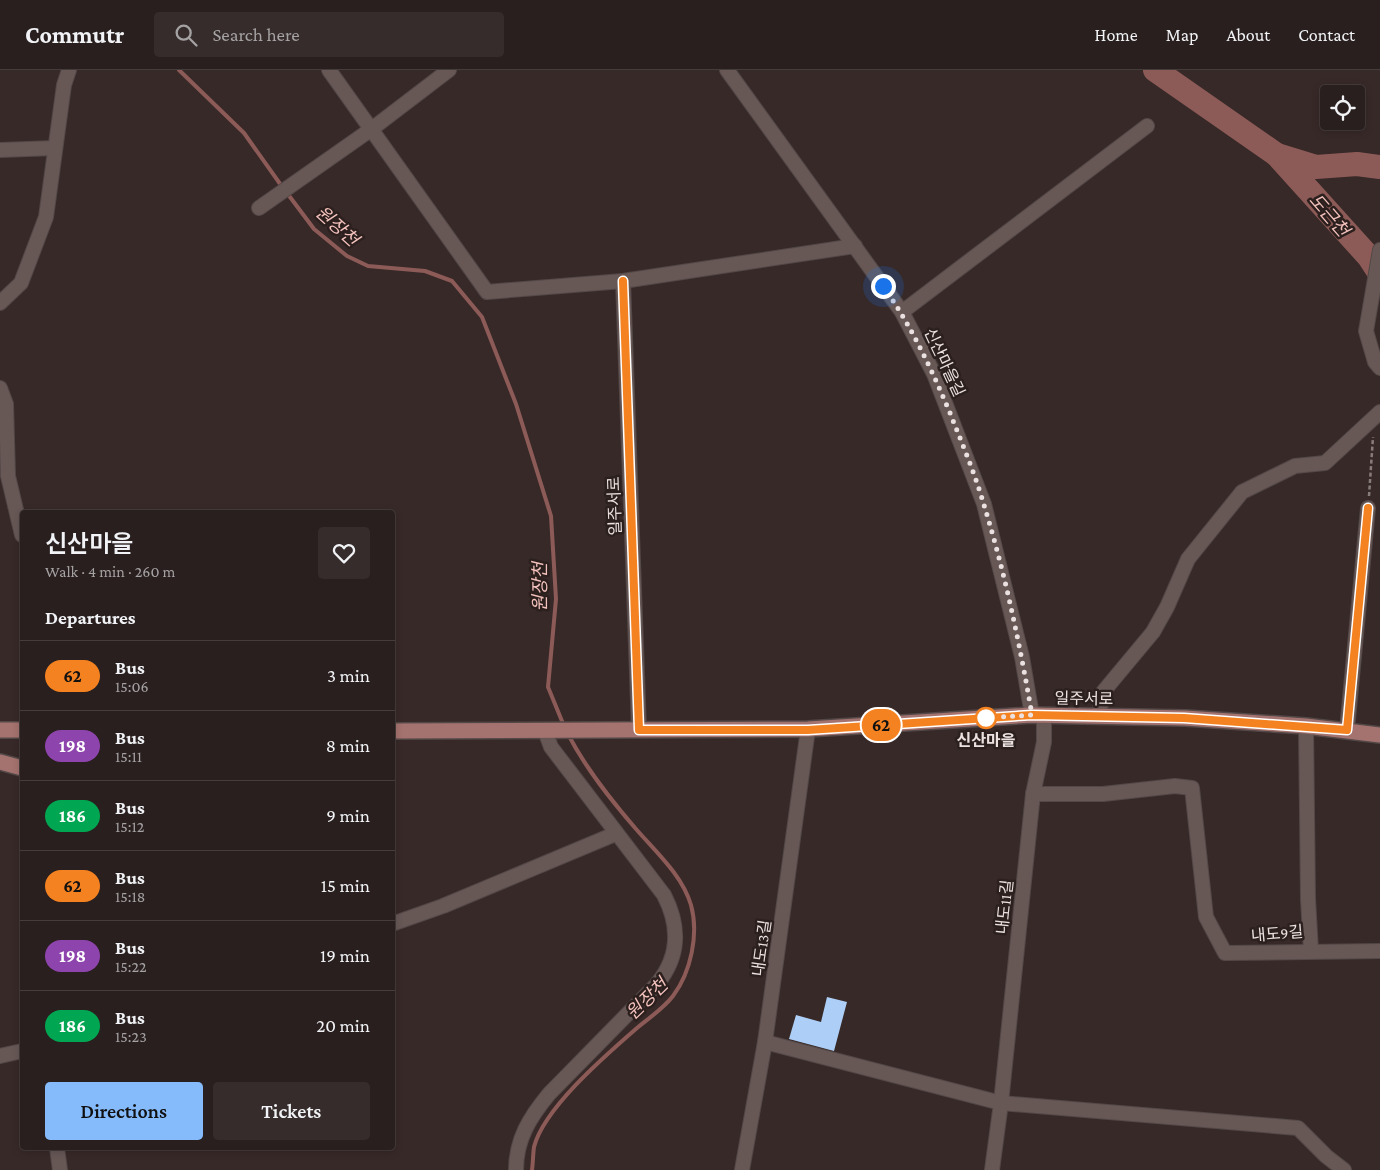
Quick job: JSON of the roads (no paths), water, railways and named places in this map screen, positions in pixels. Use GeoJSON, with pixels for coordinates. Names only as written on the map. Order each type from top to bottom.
{"type":"FeatureCollection","features":[{"type":"Feature","properties":{"kind":"main road","name":"일주서로"},"geometry":{"type":"LineString","coordinates":[[395,731],[808,730],[1038,715],[1184,718],[1306,726],[1380,735]]}},
{"type":"Feature","properties":{"kind":"main road"},"geometry":{"type":"LineString","coordinates":[[0,730],[20,730]]}},
{"type":"Feature","properties":{"kind":"main road"},"geometry":{"type":"LineString","coordinates":[[0,762],[20,767]]}},
{"type":"Feature","properties":{"kind":"street"},"geometry":{"type":"LineString","coordinates":[[0,303],[21,283],[46,217],[64,85],[69,70]]}},
{"type":"Feature","properties":{"kind":"street"},"geometry":{"type":"LineString","coordinates":[[329,70],[487,292],[623,281],[855,246]]}},
{"type":"Feature","properties":{"kind":"street"},"geometry":{"type":"LineString","coordinates":[[263,205],[372,128],[449,70]]}},
{"type":"Feature","properties":{"kind":"street","name":"신산마을길"},"geometry":{"type":"LineString","coordinates":[[730,71],[902,312],[934,374],[984,504],[1038,715]]}},
{"type":"Feature","properties":{"kind":"street"},"geometry":{"type":"LineString","coordinates":[[902,312],[1147,126]]}},
{"type":"Feature","properties":{"kind":"street"},"geometry":{"type":"LineString","coordinates":[[0,150],[56,148]]}},
{"type":"Feature","properties":{"kind":"street"},"geometry":{"type":"LineString","coordinates":[[1380,250],[1366,331],[1375,362],[1380,368]]}},
{"type":"Feature","properties":{"kind":"street","name":"일주서로"},"geometry":{"type":"LineString","coordinates":[[623,281],[639,730]]}},
{"type":"Feature","properties":{"kind":"street"},"geometry":{"type":"LineString","coordinates":[[0,388],[6,404],[8,476],[20,527]]}},
{"type":"Feature","properties":{"kind":"street"},"geometry":{"type":"LineString","coordinates":[[1099,716],[1103,692],[1153,632],[1167,607],[1188,559],[1242,492],[1294,466],[1324,463],[1377,414]]}},
{"type":"Feature","properties":{"kind":"street"},"geometry":{"type":"LineString","coordinates":[[1347,730],[1368,508]]}},
{"type":"Feature","properties":{"kind":"street","name":"내도11길"},"geometry":{"type":"LineString","coordinates":[[992,1170],[1001,1103],[1033,794],[1044,742],[1038,715]]}},
{"type":"Feature","properties":{"kind":"street","name":"내도9길"},"geometry":{"type":"LineString","coordinates":[[1033,794],[1103,794],[1175,786],[1192,788],[1206,917],[1225,953],[1311,951],[1308,899],[1306,726]]}},
{"type":"Feature","properties":{"kind":"street","name":"내도13길"},"geometry":{"type":"LineString","coordinates":[[742,1170],[765,1042],[808,730]]}},
{"type":"Feature","properties":{"kind":"street"},"geometry":{"type":"LineString","coordinates":[[516,1170],[520,1140],[536,1110],[549,1094],[664,976],[674,954],[676,932],[671,908],[652,878],[615,834],[551,747],[551,731]]}},
{"type":"Feature","properties":{"kind":"street"},"geometry":{"type":"LineString","coordinates":[[395,923],[443,906],[615,834]]}},
{"type":"Feature","properties":{"kind":"street"},"geometry":{"type":"LineString","coordinates":[[1311,951],[1380,951]]}},
{"type":"Feature","properties":{"kind":"street"},"geometry":{"type":"LineString","coordinates":[[765,1042],[1001,1103],[1298,1128],[1326,1156],[1344,1170]]}},
{"type":"Feature","properties":{"kind":"street"},"geometry":{"type":"LineString","coordinates":[[0,1056],[20,1051]]}},
{"type":"Feature","properties":{"kind":"street"},"geometry":{"type":"LineString","coordinates":[[57,1150],[60,1170]]}},
{"type":"Feature","properties":{"kind":"waterway","name":"원장천"},"geometry":{"type":"LineString","coordinates":[[179,70],[244,133],[283,188]]}},
{"type":"Feature","properties":{"kind":"waterway","name":"도근천"},"geometry":{"type":"LineString","coordinates":[[1155,70],[1277,155],[1369,257],[1380,274]]}},
{"type":"Feature","properties":{"kind":"waterway","name":"도근천"},"geometry":{"type":"LineString","coordinates":[[1277,155],[1316,167],[1357,164],[1380,167]]}},
{"type":"Feature","properties":{"kind":"waterway","name":"원장천"},"geometry":{"type":"LineString","coordinates":[[287,193],[314,229],[347,256],[368,266],[425,271],[452,281],[482,317],[516,404],[551,516],[556,599],[548,687],[564,726]]}},
{"type":"Feature","properties":{"kind":"waterway","name":"원장천"},"geometry":{"type":"LineString","coordinates":[[532,1170],[534,1147],[540,1132],[550,1116],[593,1067],[661,1009],[673,996],[685,976],[694,940],[691,905],[675,874],[599,784],[568,734]]}},
{"type":"Feature","properties":{"kind":"place","name":"신산마을"},"geometry":{"type":"Point","coordinates":[986,718]}}]}
